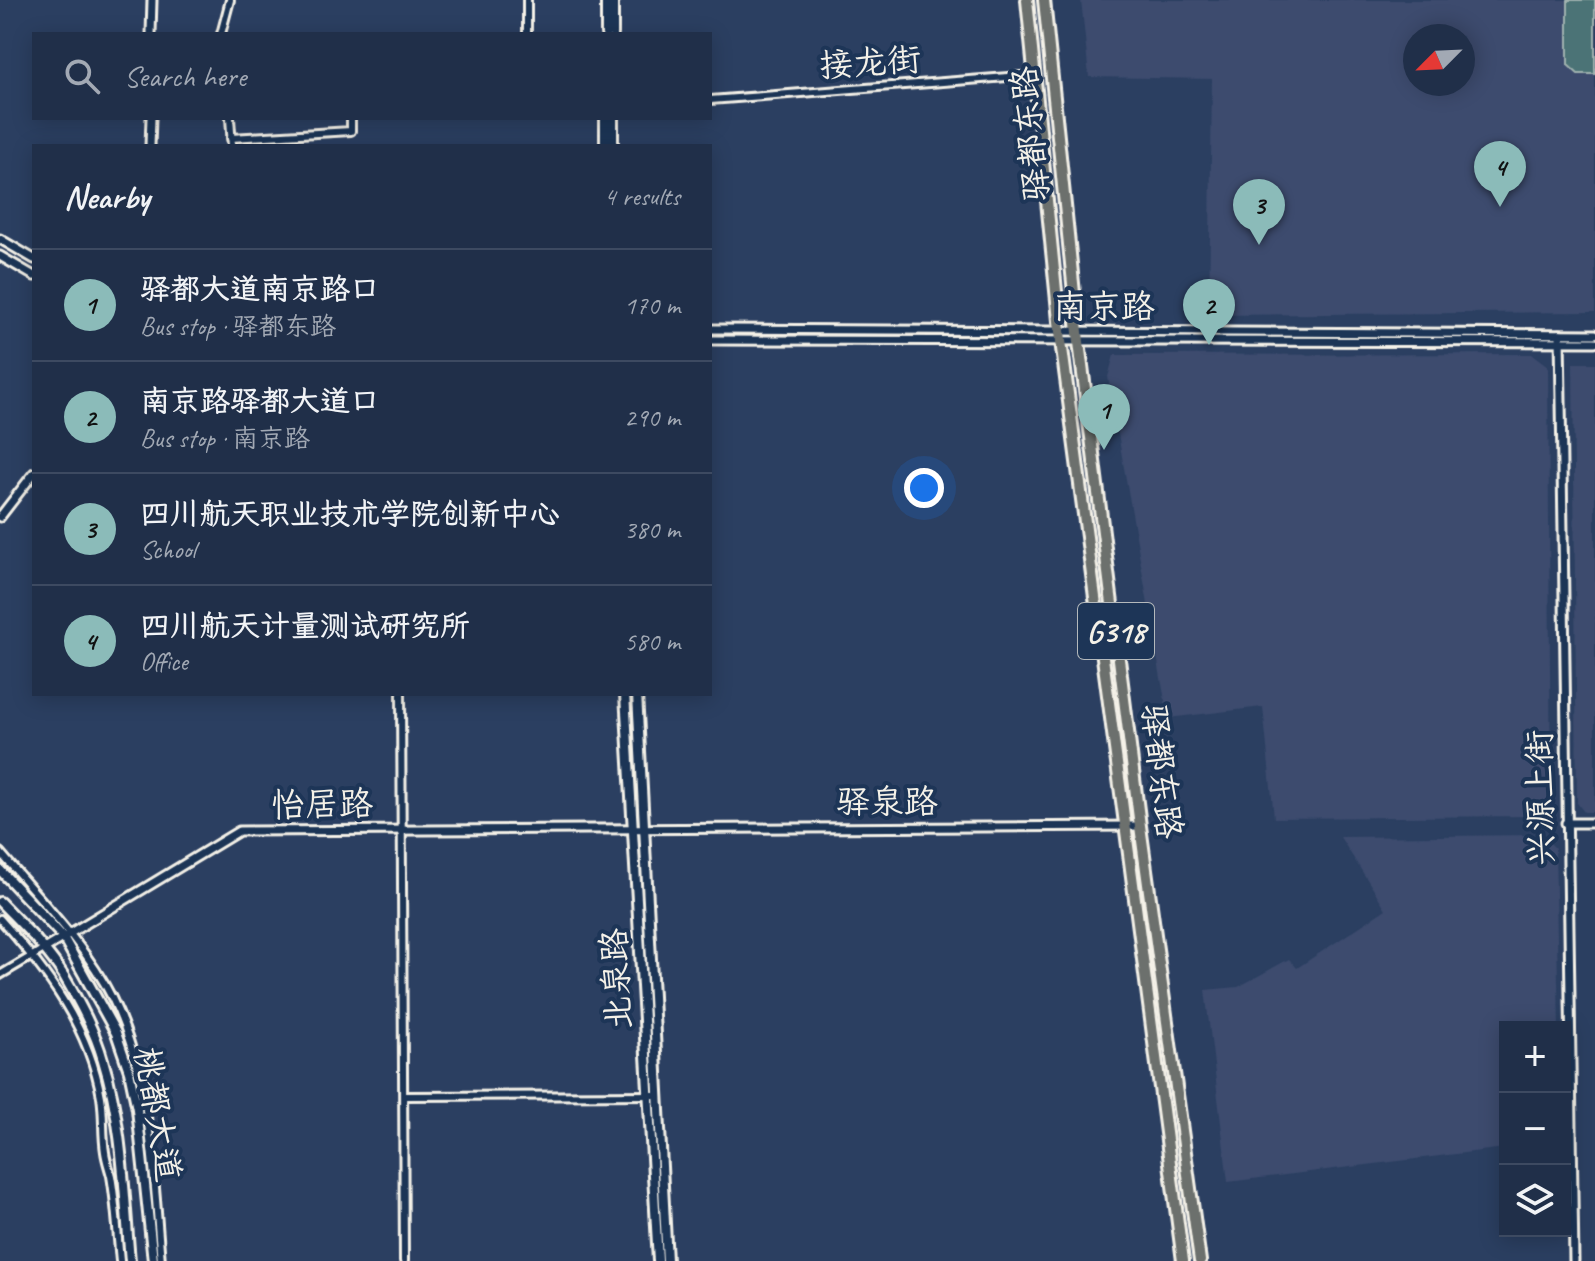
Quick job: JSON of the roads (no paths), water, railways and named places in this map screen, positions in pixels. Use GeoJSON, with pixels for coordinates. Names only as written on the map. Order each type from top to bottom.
{"type":"FeatureCollection","features":[{"type":"Feature","properties":{"kind":"highway","name":"驿都东路"},"geometry":{"type":"LineString","coordinates":[[1027,0],[1061,337],[1183,1261]]}},
{"type":"Feature","properties":{"kind":"highway","name":"驿都东路"},"geometry":{"type":"LineString","coordinates":[[1044,0],[1078,337],[1140,826],[1200,1261]]}},
{"type":"Feature","properties":{"kind":"main road"},"geometry":{"type":"LineString","coordinates":[[606,0],[606,32]]}},
{"type":"Feature","properties":{"kind":"main road"},"geometry":{"type":"LineString","coordinates":[[613,0],[613,32]]}},
{"type":"Feature","properties":{"kind":"main road"},"geometry":{"type":"LineString","coordinates":[[605,120],[605,144]]}},
{"type":"Feature","properties":{"kind":"main road"},"geometry":{"type":"LineString","coordinates":[[613,120],[613,144]]}},
{"type":"Feature","properties":{"kind":"main road","name":"北泉路"},"geometry":{"type":"LineString","coordinates":[[625,696],[667,1261]]}},
{"type":"Feature","properties":{"kind":"main road","name":"北泉路"},"geometry":{"type":"LineString","coordinates":[[637,696],[645,827],[658,1261]]}},
{"type":"Feature","properties":{"kind":"main road","name":"桃都大道"},"geometry":{"type":"LineString","coordinates":[[0,870],[65,935],[116,1033],[129,1071],[137,1109],[153,1261]]}},
{"type":"Feature","properties":{"kind":"main road","name":"桃都大道"},"geometry":{"type":"LineString","coordinates":[[0,902],[44,949],[63,975],[86,1018],[103,1060],[119,1141],[130,1261]]}},
{"type":"Feature","properties":{"kind":"street"},"geometry":{"type":"LineString","coordinates":[[151,32],[152,0]]}},
{"type":"Feature","properties":{"kind":"street"},"geometry":{"type":"LineString","coordinates":[[222,32],[230,0]]}},
{"type":"Feature","properties":{"kind":"street"},"geometry":{"type":"LineString","coordinates":[[527,0],[527,32]]}},
{"type":"Feature","properties":{"kind":"street","name":"接龙街"},"geometry":{"type":"LineString","coordinates":[[712,100],[1034,75]]}},
{"type":"Feature","properties":{"kind":"street"},"geometry":{"type":"LineString","coordinates":[[150,144],[151,120]]}},
{"type":"Feature","properties":{"kind":"street"},"geometry":{"type":"LineString","coordinates":[[230,120],[232,142],[351,131],[351,120]]}},
{"type":"Feature","properties":{"kind":"street"},"geometry":{"type":"LineString","coordinates":[[0,239],[32,258]]}},
{"type":"Feature","properties":{"kind":"street"},"geometry":{"type":"LineString","coordinates":[[0,256],[32,275]]}},
{"type":"Feature","properties":{"kind":"street","name":"南京路"},"geometry":{"type":"LineString","coordinates":[[712,329],[1061,337],[1560,338]]}},
{"type":"Feature","properties":{"kind":"street"},"geometry":{"type":"LineString","coordinates":[[1560,338],[1595,334]]}},
{"type":"Feature","properties":{"kind":"street"},"geometry":{"type":"LineString","coordinates":[[712,340],[1061,337]]}},
{"type":"Feature","properties":{"kind":"street"},"geometry":{"type":"LineString","coordinates":[[1560,338],[1595,342]]}},
{"type":"Feature","properties":{"kind":"street","name":"兴源上街"},"geometry":{"type":"LineString","coordinates":[[1560,338],[1574,1261]]}},
{"type":"Feature","properties":{"kind":"street"},"geometry":{"type":"LineString","coordinates":[[0,517],[32,476]]}},
{"type":"Feature","properties":{"kind":"street"},"geometry":{"type":"LineString","coordinates":[[401,696],[404,1261]]}},
{"type":"Feature","properties":{"kind":"street"},"geometry":{"type":"LineString","coordinates":[[1566,823],[1595,823]]}},
{"type":"Feature","properties":{"kind":"street","name":"驿泉路"},"geometry":{"type":"LineString","coordinates":[[633,827],[1140,826]]}},
{"type":"Feature","properties":{"kind":"street","name":"怡居路"},"geometry":{"type":"LineString","coordinates":[[44,949],[239,831],[633,827]]}},
{"type":"Feature","properties":{"kind":"street"},"geometry":{"type":"LineString","coordinates":[[0,852],[111,997],[138,1065],[146,1109],[161,1261]]}},
{"type":"Feature","properties":{"kind":"street"},"geometry":{"type":"LineString","coordinates":[[0,919],[33,955],[73,1016],[95,1069],[102,1101],[105,1156],[111,1176],[120,1261]]}},
{"type":"Feature","properties":{"kind":"street"},"geometry":{"type":"LineString","coordinates":[[0,975],[44,949]]}},
{"type":"Feature","properties":{"kind":"street"},"geometry":{"type":"LineString","coordinates":[[404,1096],[653,1095]]}},
{"type":"Feature","properties":{"kind":"place","name":"四川航天计量测试研究所"},"geometry":{"type":"Point","coordinates":[1500,207]}},
{"type":"Feature","properties":{"kind":"place","name":"四川航天职业技术学院创新中心"},"geometry":{"type":"Point","coordinates":[1259,245]}},
{"type":"Feature","properties":{"kind":"place","name":"南京路驿都大道口"},"geometry":{"type":"Point","coordinates":[1209,345]}},
{"type":"Feature","properties":{"kind":"place","name":"驿都大道南京路口"},"geometry":{"type":"Point","coordinates":[1104,450]}}]}
